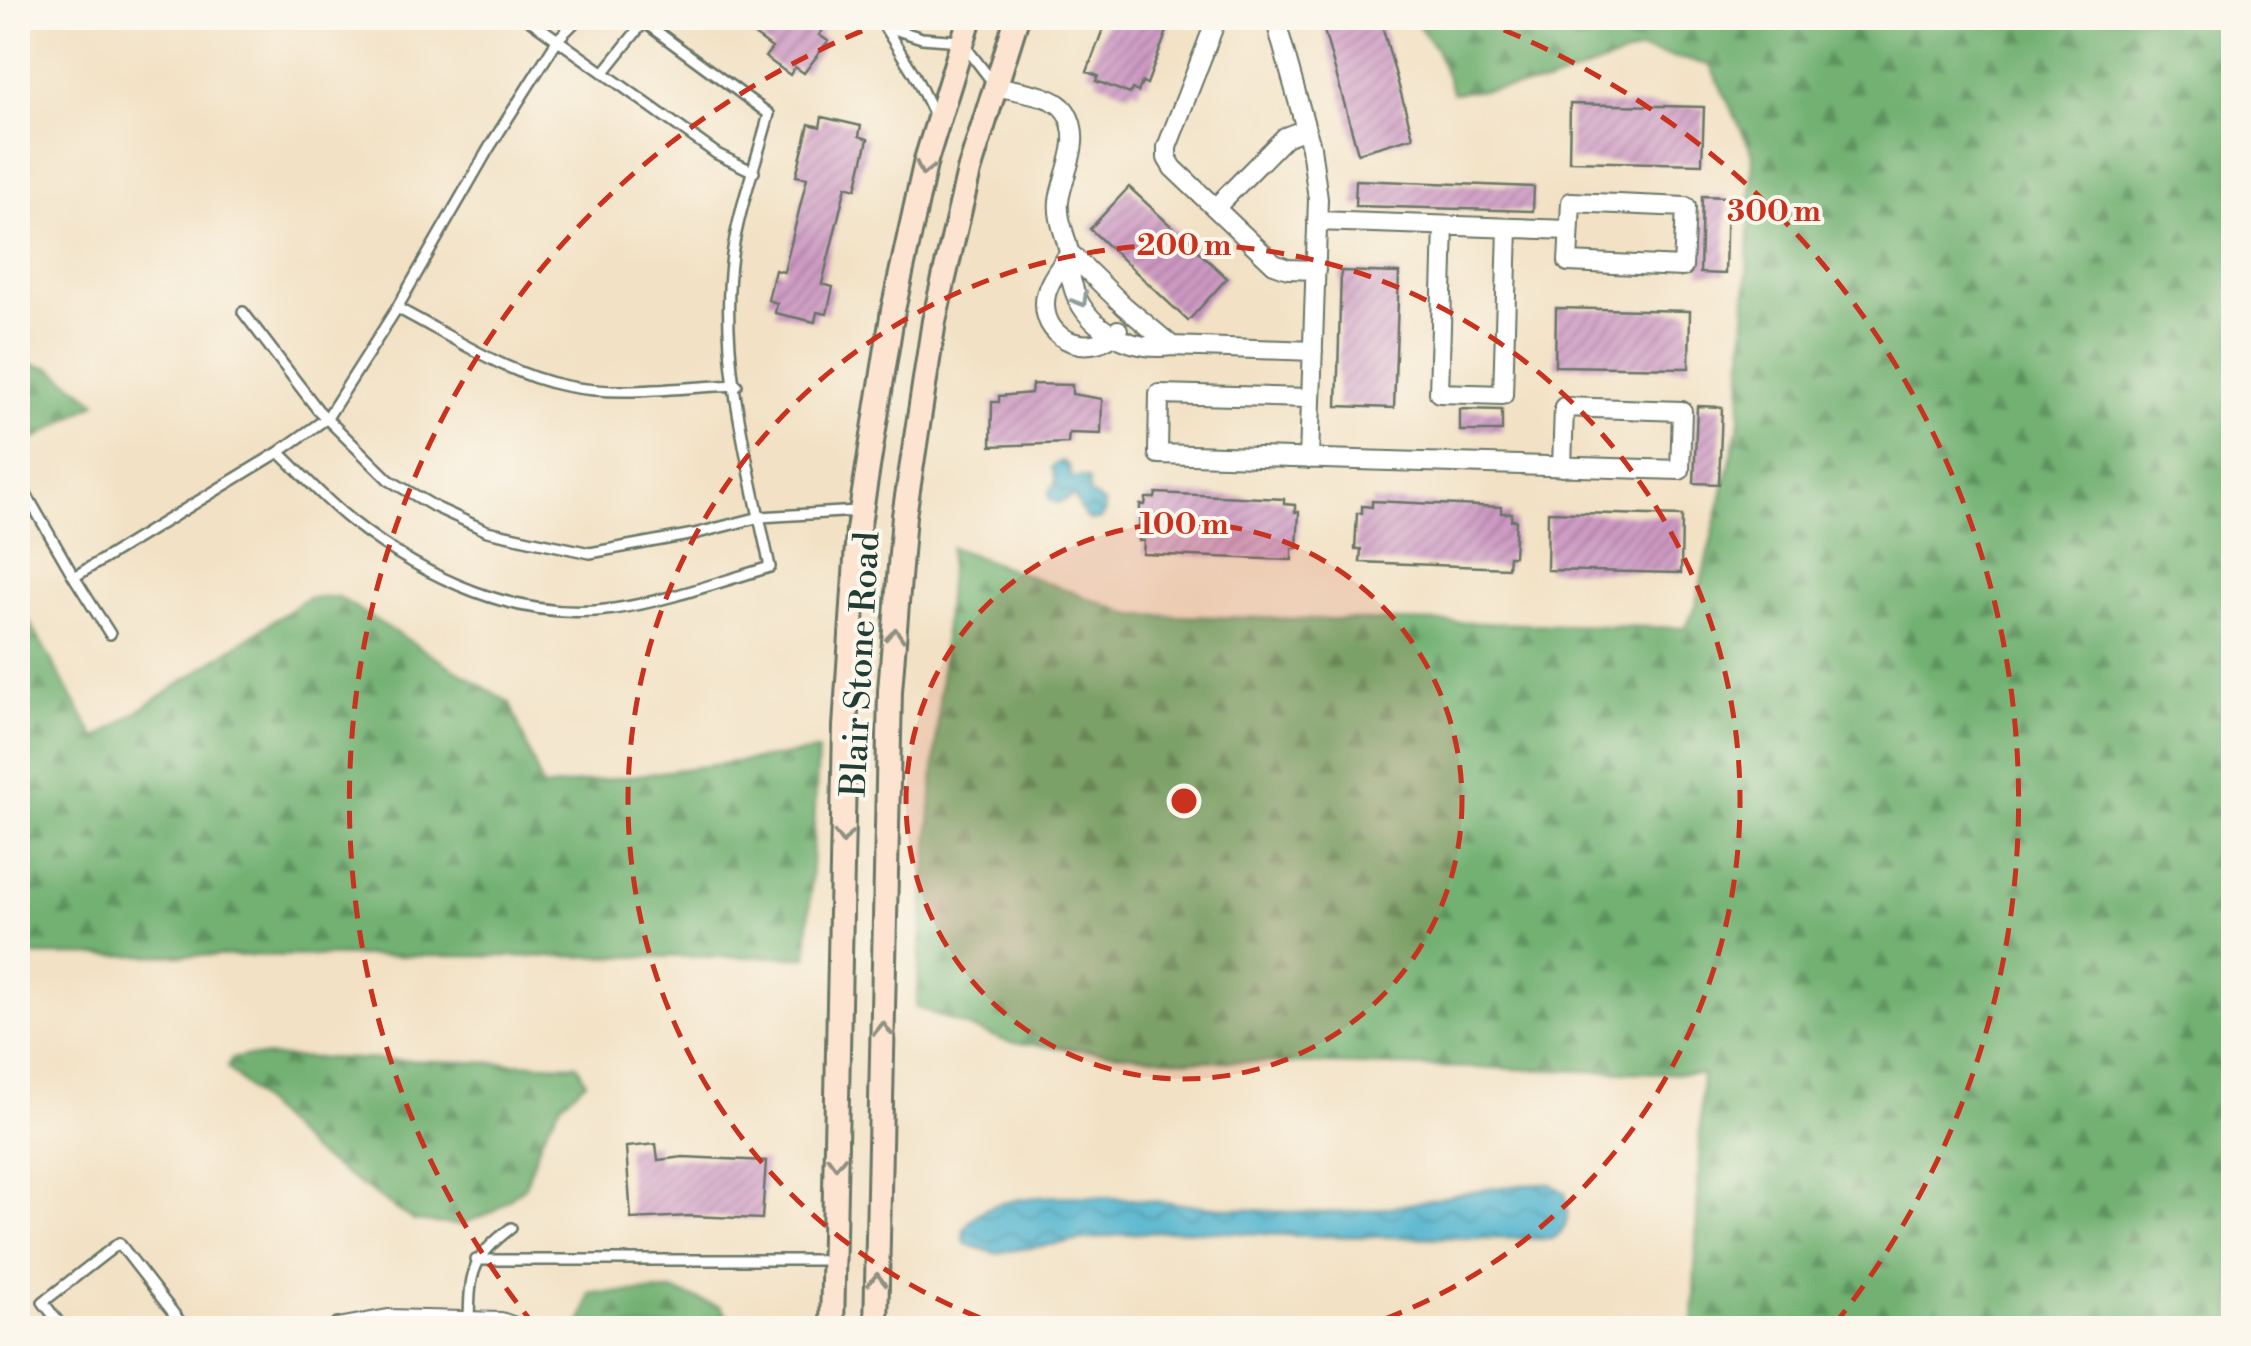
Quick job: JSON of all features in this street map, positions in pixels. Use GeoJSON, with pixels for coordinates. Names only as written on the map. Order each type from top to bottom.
{"type":"FeatureCollection","features":[{"type":"Feature","properties":{"kind":"main road","name":"Blair Stone Road"},"geometry":{"type":"LineString","coordinates":[[832,1328],[845,727],[861,510],[892,310],[926,160],[970,18]]}},
{"type":"Feature","properties":{"kind":"main road","name":"Blair Stone Road"},"geometry":{"type":"LineString","coordinates":[[876,1328],[890,692],[904,516],[934,321],[969,171],[1017,18]]}},
{"type":"Feature","properties":{"kind":"street"},"geometry":{"type":"LineString","coordinates":[[1217,18],[1166,147],[1167,158],[1274,264],[1288,270],[1316,270]]}},
{"type":"Feature","properties":{"kind":"street"},"geometry":{"type":"LineString","coordinates":[[1275,18],[1306,129],[1318,199],[1309,458]]}},
{"type":"Feature","properties":{"kind":"street"},"geometry":{"type":"LineString","coordinates":[[996,86],[1046,100],[1068,114],[1073,142],[1058,214],[1070,253],[1072,284],[1085,309],[1100,326],[1144,348],[1313,351]]}},
{"type":"Feature","properties":{"kind":"street"},"geometry":{"type":"LineString","coordinates":[[1216,208],[1285,137],[1306,129]]}},
{"type":"Feature","properties":{"kind":"street"},"geometry":{"type":"LineString","coordinates":[[1570,202],[1686,207],[1683,267],[1568,262],[1569,230],[1570,202]]}},
{"type":"Feature","properties":{"kind":"street"},"geometry":{"type":"LineString","coordinates":[[1317,221],[1569,230]]}},
{"type":"Feature","properties":{"kind":"street"},"geometry":{"type":"LineString","coordinates":[[1444,226],[1439,393],[1504,395],[1508,228]]}},
{"type":"Feature","properties":{"kind":"street"},"geometry":{"type":"LineString","coordinates":[[1070,253],[1172,346]]}},
{"type":"Feature","properties":{"kind":"street"},"geometry":{"type":"LineString","coordinates":[[1070,253],[1048,287],[1045,300],[1052,328],[1062,340],[1098,344],[1114,336],[1133,313]]}},
{"type":"Feature","properties":{"kind":"street"},"geometry":{"type":"LineString","coordinates":[[1312,398],[1160,394],[1158,454],[1309,458],[1562,467],[1680,470],[1682,411],[1564,407],[1562,467]]}},
{"type":"Feature","properties":{"kind":"street"},"geometry":{"type":"LineString","coordinates":[[338,1328],[388,1319],[469,1321],[516,1327]]}},
{"type":"Feature","properties":{"kind":"lane"},"geometry":{"type":"LineString","coordinates":[[527,18],[716,154],[754,172]]}},
{"type":"Feature","properties":{"kind":"lane"},"geometry":{"type":"LineString","coordinates":[[74,577],[279,452],[327,418],[397,308],[489,148],[558,39],[579,18]]}},
{"type":"Feature","properties":{"kind":"lane"},"geometry":{"type":"LineString","coordinates":[[879,18],[938,122]]}},
{"type":"Feature","properties":{"kind":"lane"},"geometry":{"type":"LineString","coordinates":[[279,452],[352,521],[424,568],[492,600],[544,610],[612,609],[770,567],[728,317],[732,253],[769,114],[644,22],[604,72]]}},
{"type":"Feature","properties":{"kind":"lane"},"geometry":{"type":"LineString","coordinates":[[887,27],[922,38],[961,42],[996,86]]}},
{"type":"Feature","properties":{"kind":"lane"},"geometry":{"type":"LineString","coordinates":[[397,308],[520,371],[567,386],[599,390],[737,385]]}},
{"type":"Feature","properties":{"kind":"lane"},"geometry":{"type":"LineString","coordinates":[[243,312],[327,418],[390,480],[487,531],[590,553],[760,517],[861,510]]}},
{"type":"Feature","properties":{"kind":"lane"},"geometry":{"type":"LineString","coordinates":[[18,480],[110,634]]}},
{"type":"Feature","properties":{"kind":"lane"},"geometry":{"type":"LineString","coordinates":[[469,1321],[470,1278],[476,1260],[511,1228]]}},
{"type":"Feature","properties":{"kind":"lane"},"geometry":{"type":"LineString","coordinates":[[63,1328],[43,1302],[120,1243],[184,1328]]}},
{"type":"Feature","properties":{"kind":"lane"},"geometry":{"type":"LineString","coordinates":[[476,1260],[834,1260]]}},
{"type":"Feature","properties":{"kind":"green space"},"geometry":{"type":"Polygon","coordinates":[[[1413,18],[2233,18],[2233,1328],[1693,1328],[1702,1074],[1179,1060],[1008,1042],[916,1007],[951,547],[1133,615],[1686,628],[1697,600],[1740,421],[1753,154],[1710,65],[1640,50],[1546,84],[1453,93],[1436,49],[1413,18]]]}},
{"type":"Feature","properties":{"kind":"green space"},"geometry":{"type":"Polygon","coordinates":[[[18,362],[51,368],[97,402],[18,449],[18,362]]]}},
{"type":"Feature","properties":{"kind":"green space"},"geometry":{"type":"Polygon","coordinates":[[[338,597],[510,703],[543,788],[818,751],[807,957],[18,955],[18,602],[96,739],[308,598],[338,597]]]}},
{"type":"Feature","properties":{"kind":"green space"},"geometry":{"type":"Polygon","coordinates":[[[245,1056],[577,1065],[586,1082],[562,1102],[542,1137],[525,1186],[493,1212],[459,1225],[414,1221],[309,1150],[227,1067],[231,1059],[245,1056]]]}},
{"type":"Feature","properties":{"kind":"green space"},"geometry":{"type":"Polygon","coordinates":[[[674,1291],[721,1307],[734,1328],[580,1328],[590,1293],[674,1291]]]}},
{"type":"Feature","properties":{"kind":"water"},"geometry":{"type":"Polygon","coordinates":[[[1062,461],[1069,466],[1071,478],[1089,480],[1089,493],[1104,503],[1105,512],[1100,519],[1092,521],[1085,517],[1074,496],[1057,503],[1050,500],[1049,492],[1056,482],[1052,467],[1062,461]]]}},
{"type":"Feature","properties":{"kind":"water"},"geometry":{"type":"Polygon","coordinates":[[[1551,1184],[1565,1193],[1567,1213],[1565,1225],[1552,1239],[1179,1230],[994,1253],[966,1244],[963,1236],[973,1218],[993,1206],[1021,1199],[1094,1197],[1333,1213],[1374,1210],[1499,1187],[1551,1184]]]}},
{"type":"Feature","properties":{"kind":"building"},"geometry":{"type":"Polygon","coordinates":[[[731,18],[814,18],[826,26],[819,35],[828,41],[804,73],[795,67],[790,75],[765,57],[772,48],[731,18]]]}},
{"type":"Feature","properties":{"kind":"building"},"geometry":{"type":"Polygon","coordinates":[[[1107,18],[1172,18],[1147,84],[1142,82],[1138,92],[1132,89],[1130,94],[1096,81],[1098,76],[1087,72],[1107,18]]]}},
{"type":"Feature","properties":{"kind":"building"},"geometry":{"type":"Polygon","coordinates":[[[1342,18],[1380,18],[1413,137],[1358,153],[1322,23],[1342,18]]]}},
{"type":"Feature","properties":{"kind":"building"},"geometry":{"type":"Polygon","coordinates":[[[1570,104],[1704,107],[1702,164],[1569,161],[1570,104]]]}},
{"type":"Feature","properties":{"kind":"building"},"geometry":{"type":"Polygon","coordinates":[[[822,117],[861,126],[859,136],[868,139],[856,189],[846,186],[822,284],[833,287],[827,314],[817,312],[815,322],[775,313],[777,303],[768,300],[775,270],[784,272],[807,178],[796,176],[809,124],[820,127],[822,117]]]}},
{"type":"Feature","properties":{"kind":"building"},"geometry":{"type":"Polygon","coordinates":[[[1356,180],[1534,187],[1533,211],[1355,206],[1356,180]]]}},
{"type":"Feature","properties":{"kind":"building"},"geometry":{"type":"Polygon","coordinates":[[[1129,187],[1227,278],[1188,321],[1090,229],[1129,187]]]}},
{"type":"Feature","properties":{"kind":"building"},"geometry":{"type":"Polygon","coordinates":[[[1702,196],[1727,197],[1725,274],[1700,273],[1702,196]]]}},
{"type":"Feature","properties":{"kind":"building"},"geometry":{"type":"Polygon","coordinates":[[[1341,271],[1399,273],[1394,408],[1337,406],[1341,271]]]}},
{"type":"Feature","properties":{"kind":"building"},"geometry":{"type":"Polygon","coordinates":[[[1556,308],[1690,311],[1689,368],[1555,366],[1556,308]]]}},
{"type":"Feature","properties":{"kind":"building"},"geometry":{"type":"Polygon","coordinates":[[[1032,384],[1072,385],[1072,394],[1102,399],[1101,434],[1069,433],[1068,443],[991,446],[992,402],[999,402],[999,396],[1031,393],[1032,384]]]}},
{"type":"Feature","properties":{"kind":"building"},"geometry":{"type":"Polygon","coordinates":[[[1697,406],[1722,407],[1719,484],[1694,483],[1697,406]]]}},
{"type":"Feature","properties":{"kind":"building"},"geometry":{"type":"Polygon","coordinates":[[[1460,409],[1502,410],[1502,431],[1460,431],[1460,409]]]}},
{"type":"Feature","properties":{"kind":"building"},"geometry":{"type":"Polygon","coordinates":[[[1156,493],[1284,499],[1284,504],[1295,505],[1295,512],[1299,512],[1297,548],[1292,548],[1292,560],[1143,554],[1144,541],[1139,541],[1140,505],[1145,505],[1146,498],[1155,498],[1156,493]]]}},
{"type":"Feature","properties":{"kind":"building"},"geometry":{"type":"Polygon","coordinates":[[[1372,501],[1501,507],[1501,513],[1512,513],[1511,520],[1516,520],[1514,556],[1509,556],[1508,568],[1360,562],[1361,549],[1355,549],[1357,513],[1362,513],[1362,506],[1372,507],[1372,501]]]}},
{"type":"Feature","properties":{"kind":"building"},"geometry":{"type":"Polygon","coordinates":[[[1548,512],[1682,516],[1681,573],[1547,570],[1548,512]]]}},
{"type":"Feature","properties":{"kind":"building"},"geometry":{"type":"Polygon","coordinates":[[[656,1144],[658,1160],[683,1157],[766,1161],[762,1219],[631,1219],[626,1147],[656,1144]]]}}]}
